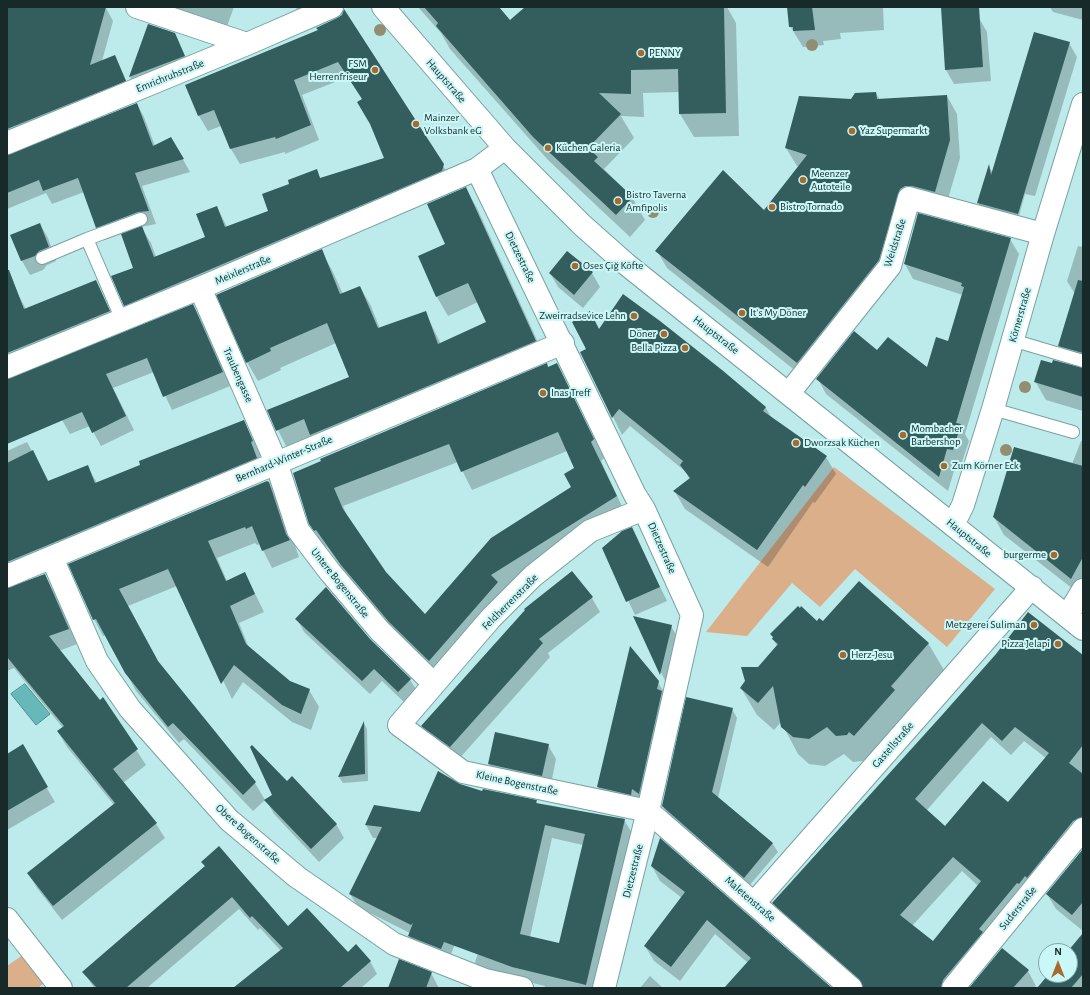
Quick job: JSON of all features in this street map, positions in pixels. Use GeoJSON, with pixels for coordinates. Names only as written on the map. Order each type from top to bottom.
{"type":"FeatureCollection","features":[{"type":"Feature","properties":{"kind":"street"},"geometry":{"type":"LineString","coordinates":[[137,7],[247,44]]}},
{"type":"Feature","properties":{"kind":"street","name":"Emrichruhstraße"},"geometry":{"type":"LineString","coordinates":[[7,143],[247,44],[332,7]]}},
{"type":"Feature","properties":{"kind":"street","name":"Hauptstraße"},"geometry":{"type":"LineString","coordinates":[[382,7],[505,148],[582,225],[626,264],[1083,629]]}},
{"type":"Feature","properties":{"kind":"street","name":"Körnerstraße"},"geometry":{"type":"LineString","coordinates":[[953,525],[963,506],[993,409],[1043,234],[1083,104]]}},
{"type":"Feature","properties":{"kind":"street"},"geometry":{"type":"LineString","coordinates":[[477,169],[505,148]]}},
{"type":"Feature","properties":{"kind":"street","name":"Meixlerstraße"},"geometry":{"type":"LineString","coordinates":[[7,367],[200,288],[477,169]]}},
{"type":"Feature","properties":{"kind":"street","name":"Dietzestraße"},"geometry":{"type":"LineString","coordinates":[[477,169],[563,343],[635,494],[644,509],[692,615],[648,811],[604,988]]}},
{"type":"Feature","properties":{"kind":"street","name":"Weidstraße"},"geometry":{"type":"LineString","coordinates":[[789,393],[890,266],[909,198],[1043,234]]}},
{"type":"Feature","properties":{"kind":"street","name":"Traubengasse"},"geometry":{"type":"LineString","coordinates":[[200,288],[276,462]]}},
{"type":"Feature","properties":{"kind":"street","name":"Bernhard-Winter-Straße"},"geometry":{"type":"LineString","coordinates":[[7,576],[563,343]]}},
{"type":"Feature","properties":{"kind":"street","name":"Untere Bogenstraße"},"geometry":{"type":"LineString","coordinates":[[276,462],[298,530],[330,572],[380,631],[434,684]]}},
{"type":"Feature","properties":{"kind":"street","name":"Feldherrenstraße"},"geometry":{"type":"LineString","coordinates":[[399,725],[491,618],[533,576],[590,532],[644,509]]}},
{"type":"Feature","properties":{"kind":"street","name":"Obere Bogenstraße"},"geometry":{"type":"LineString","coordinates":[[52,558],[97,661],[130,709],[230,820],[297,877],[394,944],[486,980],[522,988]]}},
{"type":"Feature","properties":{"kind":"street","name":"Gastellstraße"},"geometry":{"type":"LineString","coordinates":[[754,903],[1032,587]]}},
{"type":"Feature","properties":{"kind":"street"},"geometry":{"type":"LineString","coordinates":[[1066,615],[1083,590]]}},
{"type":"Feature","properties":{"kind":"street","name":"Kleine Bogenstraße"},"geometry":{"type":"LineString","coordinates":[[399,725],[463,772],[648,811]]}},
{"type":"Feature","properties":{"kind":"street","name":"Maletenstraße"},"geometry":{"type":"LineString","coordinates":[[648,811],[852,988]]}},
{"type":"Feature","properties":{"kind":"street","name":"Suderstraße"},"geometry":{"type":"LineString","coordinates":[[953,988],[1083,828]]}},
{"type":"Feature","properties":{"kind":"street"},"geometry":{"type":"LineString","coordinates":[[10,930],[61,988]]}},
{"type":"Feature","properties":{"kind":"lane"},"geometry":{"type":"LineString","coordinates":[[42,258],[141,219]]}},
{"type":"Feature","properties":{"kind":"lane"},"geometry":{"type":"LineString","coordinates":[[87,239],[122,320]]}},
{"type":"Feature","properties":{"kind":"lane"},"geometry":{"type":"LineString","coordinates":[[1012,340],[1083,361]]}},
{"type":"Feature","properties":{"kind":"lane"},"geometry":{"type":"LineString","coordinates":[[993,409],[1073,432]]}},
{"type":"Feature","properties":{"kind":"shaded area"},"geometry":{"type":"Polygon","coordinates":[[[834,467],[995,589],[947,647],[855,569],[820,607],[792,583],[747,636],[706,632],[834,467]]]}},
{"type":"Feature","properties":{"kind":"shaded area"},"geometry":{"type":"Polygon","coordinates":[[[23,955],[44,983],[38,988],[7,988],[7,966],[23,955]]]}},
{"type":"Feature","properties":{"kind":"water"},"geometry":{"type":"Polygon","coordinates":[[[25,684],[50,714],[36,725],[11,694],[25,684]]]}},
{"type":"Feature","properties":{"kind":"building"},"geometry":{"type":"Polygon","coordinates":[[[7,7],[106,7],[90,65],[115,55],[126,81],[7,129],[7,7]]]}},
{"type":"Feature","properties":{"kind":"building"},"geometry":{"type":"Polygon","coordinates":[[[424,7],[499,7],[510,20],[525,7],[724,7],[726,113],[679,114],[678,69],[631,70],[631,94],[599,93],[621,114],[588,148],[598,157],[594,161],[633,197],[616,215],[533,137],[436,26],[438,23],[424,7]]]}},
{"type":"Feature","properties":{"kind":"building"},"geometry":{"type":"Polygon","coordinates":[[[787,7],[812,7],[815,30],[793,31],[793,27],[789,27],[787,7]]]}},
{"type":"Feature","properties":{"kind":"building"},"geometry":{"type":"Polygon","coordinates":[[[941,7],[979,7],[983,67],[945,70],[941,7]]]}},
{"type":"Feature","properties":{"kind":"building"},"geometry":{"type":"Polygon","coordinates":[[[344,9],[444,164],[442,171],[124,306],[111,276],[133,268],[121,234],[142,226],[154,257],[205,237],[196,214],[217,206],[225,227],[268,211],[262,194],[289,184],[288,180],[317,169],[320,178],[384,158],[370,124],[357,102],[362,99],[338,62],[294,80],[311,125],[276,139],[275,137],[230,149],[214,110],[198,116],[185,85],[318,30],[316,28],[342,15],[344,9]]]}},
{"type":"Feature","properties":{"kind":"building"},"geometry":{"type":"Polygon","coordinates":[[[148,24],[175,33],[185,56],[129,77],[148,24]]]}},
{"type":"Feature","properties":{"kind":"building"},"geometry":{"type":"Polygon","coordinates":[[[1034,32],[1070,42],[1018,214],[977,203],[989,164],[991,175],[1034,32]]]}},
{"type":"Feature","properties":{"kind":"building"},"geometry":{"type":"Polygon","coordinates":[[[876,92],[877,99],[947,95],[950,140],[935,192],[912,186],[905,186],[900,189],[879,260],[797,363],[655,251],[723,170],[764,210],[807,155],[785,148],[799,96],[851,99],[855,93],[876,92]]]}},
{"type":"Feature","properties":{"kind":"building"},"geometry":{"type":"Polygon","coordinates":[[[137,103],[153,146],[171,137],[184,159],[135,173],[149,211],[138,212],[96,228],[78,178],[43,191],[39,180],[7,193],[7,155],[137,103]]]}},
{"type":"Feature","properties":{"kind":"building"},"geometry":{"type":"Polygon","coordinates":[[[466,187],[536,341],[310,435],[304,419],[276,431],[267,410],[349,377],[327,323],[270,348],[271,351],[246,363],[216,295],[322,249],[340,294],[360,286],[378,328],[426,311],[438,344],[486,322],[468,283],[436,297],[418,256],[445,244],[427,204],[466,187]]]}},
{"type":"Feature","properties":{"kind":"building"},"geometry":{"type":"Polygon","coordinates":[[[918,213],[1011,238],[956,423],[961,424],[953,450],[947,449],[939,477],[816,379],[854,331],[877,350],[888,337],[927,367],[936,337],[948,341],[964,287],[961,286],[962,283],[904,264],[918,213]]]}},
{"type":"Feature","properties":{"kind":"building"},"geometry":{"type":"Polygon","coordinates":[[[40,223],[49,247],[39,251],[35,256],[21,261],[10,235],[40,223]]]}},
{"type":"Feature","properties":{"kind":"building"},"geometry":{"type":"Polygon","coordinates":[[[567,251],[593,272],[574,295],[549,273],[567,251]]]}},
{"type":"Feature","properties":{"kind":"building"},"geometry":{"type":"Polygon","coordinates":[[[7,270],[9,270],[24,309],[96,280],[110,311],[7,353],[7,270]]]}},
{"type":"Feature","properties":{"kind":"building"},"geometry":{"type":"Polygon","coordinates":[[[1078,280],[1083,281],[1083,353],[1058,346],[1078,280]]]}},
{"type":"Feature","properties":{"kind":"building"},"geometry":{"type":"Polygon","coordinates":[[[623,294],[722,370],[766,407],[763,411],[827,456],[805,487],[803,485],[757,550],[673,491],[690,478],[680,465],[683,461],[619,409],[612,418],[580,352],[586,349],[572,322],[590,311],[599,329],[623,294]]]}},
{"type":"Feature","properties":{"kind":"building"},"geometry":{"type":"Polygon","coordinates":[[[193,304],[223,372],[163,397],[147,358],[106,374],[126,416],[92,433],[82,412],[7,444],[7,379],[193,304]]]}},
{"type":"Feature","properties":{"kind":"building"},"geometry":{"type":"Polygon","coordinates":[[[1041,360],[1052,363],[1053,360],[1083,368],[1083,397],[1034,382],[1041,360]]]}},
{"type":"Feature","properties":{"kind":"building"},"geometry":{"type":"Polygon","coordinates":[[[547,363],[548,367],[557,363],[594,439],[591,442],[617,496],[491,575],[498,582],[429,661],[389,622],[341,565],[316,530],[314,531],[309,524],[293,473],[321,461],[320,459],[547,363]],[[558,432],[461,472],[449,444],[334,488],[343,509],[386,572],[425,614],[491,538],[571,487],[564,474],[574,468],[558,432]]]}},
{"type":"Feature","properties":{"kind":"building"},"geometry":{"type":"Polygon","coordinates":[[[244,420],[253,441],[251,442],[257,458],[7,562],[7,463],[33,450],[48,481],[88,465],[95,483],[140,465],[139,461],[244,420]]]}},
{"type":"Feature","properties":{"kind":"building"},"geometry":{"type":"Polygon","coordinates":[[[1014,447],[1083,466],[1083,557],[1071,579],[993,517],[1014,447]]]}},
{"type":"Feature","properties":{"kind":"building"},"geometry":{"type":"Polygon","coordinates":[[[267,481],[269,482],[286,534],[290,540],[262,551],[252,526],[246,529],[245,527],[208,541],[226,581],[245,572],[255,594],[230,606],[246,644],[290,681],[310,689],[301,714],[282,705],[234,665],[221,684],[168,569],[119,589],[158,661],[256,782],[243,795],[173,723],[168,727],[125,673],[96,619],[93,620],[68,564],[267,481]]]}},
{"type":"Feature","properties":{"kind":"building"},"geometry":{"type":"Polygon","coordinates":[[[632,527],[660,587],[626,602],[602,548],[622,531],[632,527]]]}},
{"type":"Feature","properties":{"kind":"building"},"geometry":{"type":"Polygon","coordinates":[[[572,571],[593,597],[539,639],[543,643],[450,747],[421,726],[525,610],[524,609],[572,571]]]}},
{"type":"Feature","properties":{"kind":"building"},"geometry":{"type":"Polygon","coordinates":[[[45,574],[69,629],[49,636],[100,700],[103,697],[138,749],[113,769],[157,823],[53,906],[27,873],[115,803],[57,731],[64,726],[7,657],[7,588],[45,574]]]}},
{"type":"Feature","properties":{"kind":"building","name":"Herz-Jesu"},"geometry":{"type":"Polygon","coordinates":[[[859,581],[929,643],[891,686],[895,690],[854,736],[849,732],[847,735],[836,736],[827,727],[809,739],[793,737],[781,727],[773,686],[758,703],[740,688],[745,681],[741,667],[758,667],[778,644],[772,639],[773,637],[770,634],[798,606],[800,608],[801,606],[817,621],[819,618],[823,621],[859,581]]]}},
{"type":"Feature","properties":{"kind":"building"},"geometry":{"type":"Polygon","coordinates":[[[326,587],[370,639],[411,679],[398,692],[374,669],[362,681],[295,619],[326,587]]]}},
{"type":"Feature","properties":{"kind":"building"},"geometry":{"type":"Polygon","coordinates":[[[1028,612],[1083,655],[1083,745],[1069,763],[1083,774],[1083,817],[1073,821],[1027,878],[1025,876],[1019,884],[1017,883],[979,929],[983,932],[943,980],[941,988],[863,988],[859,979],[772,903],[996,654],[1028,612]],[[982,723],[915,799],[945,826],[983,781],[1008,802],[1049,753],[1015,727],[1002,741],[982,723]],[[953,857],[900,915],[933,941],[981,881],[953,857]]]}},
{"type":"Feature","properties":{"kind":"building"},"geometry":{"type":"Polygon","coordinates":[[[633,616],[672,625],[660,675],[633,616]]]}},
{"type":"Feature","properties":{"kind":"building"},"geometry":{"type":"Polygon","coordinates":[[[630,646],[659,681],[657,689],[662,691],[639,794],[632,789],[631,795],[597,787],[630,646]]]}},
{"type":"Feature","properties":{"kind":"building"},"geometry":{"type":"Polygon","coordinates":[[[686,697],[733,708],[712,792],[773,843],[744,878],[662,806],[686,697]]]}},
{"type":"Feature","properties":{"kind":"building"},"geometry":{"type":"Polygon","coordinates":[[[364,721],[365,774],[338,777],[364,721]]]}},
{"type":"Feature","properties":{"kind":"building"},"geometry":{"type":"Polygon","coordinates":[[[495,732],[549,744],[542,776],[488,764],[495,732]]]}},
{"type":"Feature","properties":{"kind":"building"},"geometry":{"type":"Polygon","coordinates":[[[23,744],[48,787],[7,811],[7,754],[23,744]]]}},
{"type":"Feature","properties":{"kind":"building"},"geometry":{"type":"Polygon","coordinates":[[[252,745],[287,781],[292,776],[337,824],[311,849],[264,800],[272,795],[250,747],[252,745]]]}},
{"type":"Feature","properties":{"kind":"building"},"geometry":{"type":"Polygon","coordinates":[[[438,771],[460,784],[482,791],[483,789],[537,800],[536,803],[625,819],[586,985],[512,967],[444,942],[441,949],[408,936],[413,923],[411,925],[349,894],[382,827],[365,825],[374,805],[420,812],[438,771]],[[545,825],[520,934],[559,943],[585,834],[545,825]]]}},
{"type":"Feature","properties":{"kind":"building"},"geometry":{"type":"Polygon","coordinates":[[[660,838],[832,988],[724,988],[751,958],[707,920],[671,967],[644,946],[685,892],[651,866],[660,838]]]}},
{"type":"Feature","properties":{"kind":"building"},"geometry":{"type":"Polygon","coordinates":[[[219,846],[288,926],[307,908],[348,952],[356,944],[371,961],[340,988],[233,988],[283,948],[252,916],[250,918],[232,897],[126,988],[97,988],[82,972],[205,866],[201,862],[219,846]]]}},
{"type":"Feature","properties":{"kind":"building"},"geometry":{"type":"Polygon","coordinates":[[[1083,849],[1083,902],[1072,915],[1046,894],[1083,849]]]}},
{"type":"Feature","properties":{"kind":"building"},"geometry":{"type":"Polygon","coordinates":[[[1083,933],[1083,974],[1078,980],[1078,943],[1075,943],[1083,933]]]}},
{"type":"Feature","properties":{"kind":"building"},"geometry":{"type":"Polygon","coordinates":[[[1002,948],[1029,970],[1013,988],[969,988],[1002,948]]]}},
{"type":"Feature","properties":{"kind":"building"},"geometry":{"type":"Polygon","coordinates":[[[399,959],[432,972],[426,988],[388,988],[399,959]]]}},
{"type":"Feature","properties":{"kind":"building"},"geometry":{"type":"Polygon","coordinates":[[[1041,983],[1075,983],[1071,988],[1037,988],[1041,983]]]}},
{"type":"Feature","properties":{"kind":"place","name":"PENNY"},"geometry":{"type":"Point","coordinates":[641,53]}},
{"type":"Feature","properties":{"kind":"place","name":"FSM Herrenfriseur"},"geometry":{"type":"Point","coordinates":[375,70]}},
{"type":"Feature","properties":{"kind":"place","name":"Mainzer Volksbank eG"},"geometry":{"type":"Point","coordinates":[416,124]}},
{"type":"Feature","properties":{"kind":"place","name":"Yaz Supermarkt"},"geometry":{"type":"Point","coordinates":[852,131]}},
{"type":"Feature","properties":{"kind":"place","name":"Küchen Galeria"},"geometry":{"type":"Point","coordinates":[548,148]}},
{"type":"Feature","properties":{"kind":"place","name":"Meenzer Autoteile"},"geometry":{"type":"Point","coordinates":[803,180]}},
{"type":"Feature","properties":{"kind":"place","name":"Bistro Taverna Amfipolis"},"geometry":{"type":"Point","coordinates":[618,201]}},
{"type":"Feature","properties":{"kind":"place","name":"Bistro Tornado"},"geometry":{"type":"Point","coordinates":[772,207]}},
{"type":"Feature","properties":{"kind":"place","name":"Oses Çiğ Köfte"},"geometry":{"type":"Point","coordinates":[575,266]}},
{"type":"Feature","properties":{"kind":"place","name":"It's My Döner"},"geometry":{"type":"Point","coordinates":[742,313]}},
{"type":"Feature","properties":{"kind":"place","name":"Zweirradsevice Lehn"},"geometry":{"type":"Point","coordinates":[634,316]}},
{"type":"Feature","properties":{"kind":"place","name":"Döner"},"geometry":{"type":"Point","coordinates":[664,334]}},
{"type":"Feature","properties":{"kind":"place","name":"Bella Pizza"},"geometry":{"type":"Point","coordinates":[685,348]}},
{"type":"Feature","properties":{"kind":"place","name":"Inas Treff"},"geometry":{"type":"Point","coordinates":[543,393]}},
{"type":"Feature","properties":{"kind":"place","name":"Mombacher Barbershop"},"geometry":{"type":"Point","coordinates":[903,435]}},
{"type":"Feature","properties":{"kind":"place","name":"Dworzsak Küchen"},"geometry":{"type":"Point","coordinates":[796,443]}},
{"type":"Feature","properties":{"kind":"place","name":"Zum Körner Eck"},"geometry":{"type":"Point","coordinates":[944,466]}},
{"type":"Feature","properties":{"kind":"place","name":"burgerme"},"geometry":{"type":"Point","coordinates":[1054,555]}},
{"type":"Feature","properties":{"kind":"place","name":"Metzgerei Suliman"},"geometry":{"type":"Point","coordinates":[1034,625]}},
{"type":"Feature","properties":{"kind":"place","name":"Pizza Jelapi"},"geometry":{"type":"Point","coordinates":[1058,644]}},
{"type":"Feature","properties":{"kind":"place","name":"Herz-Jesu"},"geometry":{"type":"Point","coordinates":[843,655]}}]}
